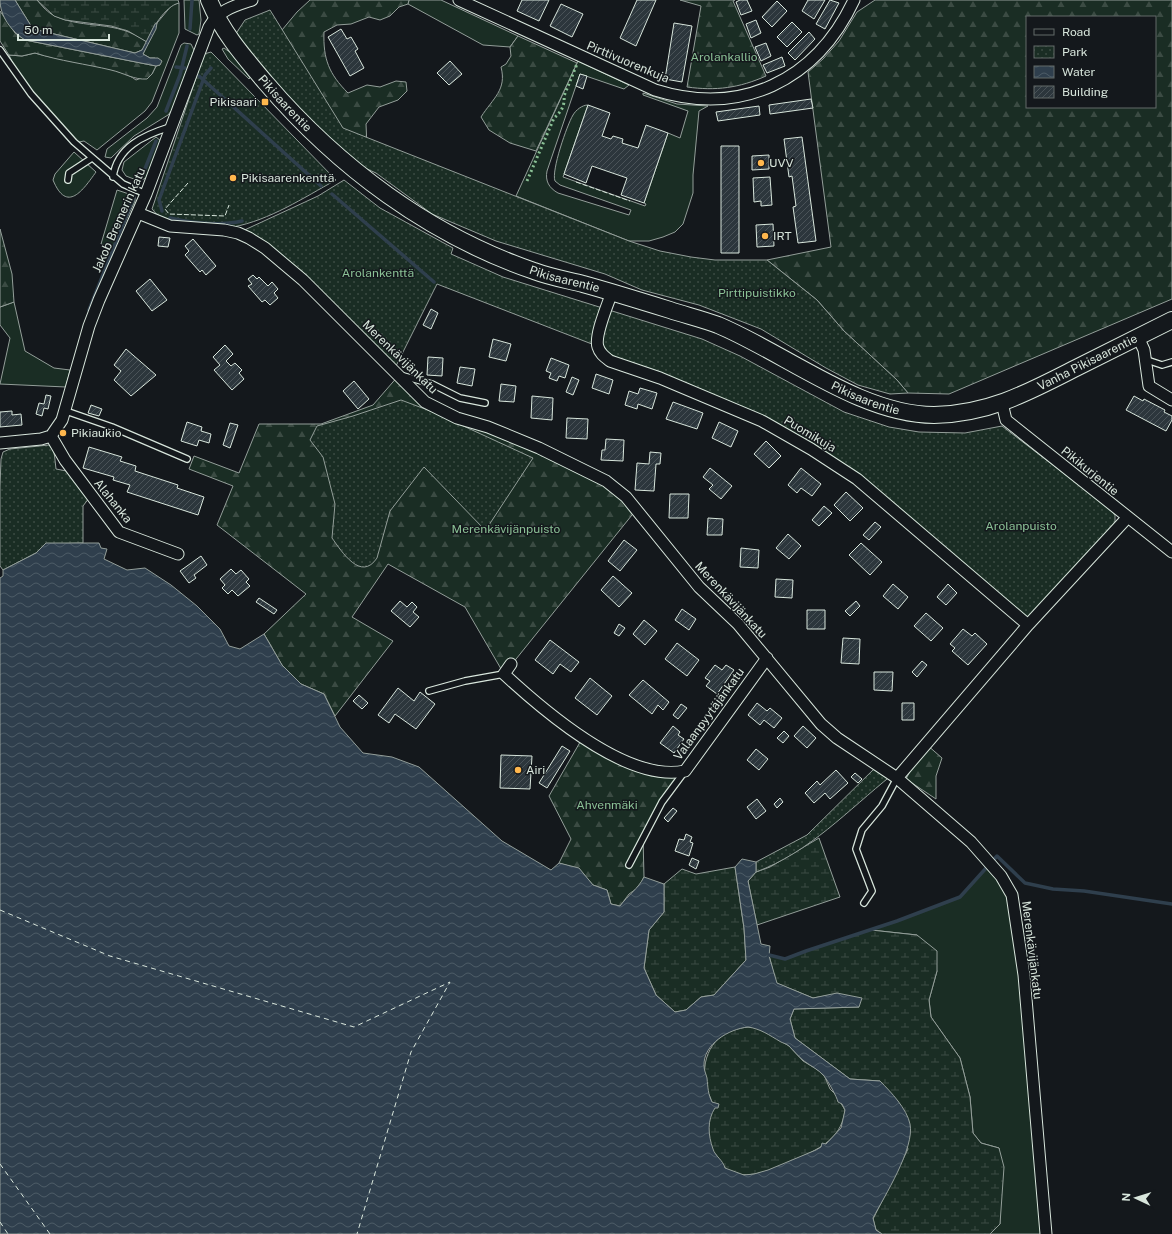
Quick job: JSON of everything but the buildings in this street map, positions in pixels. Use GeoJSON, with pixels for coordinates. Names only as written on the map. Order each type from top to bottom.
{"type":"FeatureCollection","features":[{"type":"Feature","properties":{"kind":"street","name":"Pikisaarentie"},"geometry":{"type":"LineString","coordinates":[[209,0],[216,16],[228,36],[284,104],[323,143],[366,179],[393,199],[442,230],[536,272],[612,292],[716,324],[756,343],[865,400],[904,413],[951,414],[982,410],[1002,403]]}},
{"type":"Feature","properties":{"kind":"street"},"geometry":{"type":"LineString","coordinates":[[216,16],[232,7],[252,0]]}},
{"type":"Feature","properties":{"kind":"street","name":"Pirttivuorenkuja"},"geometry":{"type":"LineString","coordinates":[[459,0],[655,90],[684,97],[708,99],[754,92],[779,83],[797,73],[824,47],[838,30],[854,0]]}},
{"type":"Feature","properties":{"kind":"street","name":"Jakob Bremerin katu"},"geometry":{"type":"LineString","coordinates":[[51,436],[58,428],[66,411],[89,326],[109,276],[146,194],[173,126],[209,27],[216,16]]}},
{"type":"Feature","properties":{"kind":"street","name":"Merenkävijänkatu"},"geometry":{"type":"LineString","coordinates":[[138,212],[170,226],[238,233],[266,248],[303,280],[425,402],[456,418],[488,427],[539,448],[606,481],[626,497],[699,587],[738,624],[820,724],[837,738],[897,778],[971,842],[1001,876],[1012,895],[1024,975],[1046,1234]]}},
{"type":"Feature","properties":{"kind":"street","name":"Puomikuja"},"geometry":{"type":"LineString","coordinates":[[612,292],[597,342],[599,350],[603,356],[610,361],[660,378],[762,421],[811,449],[857,479],[1028,625]]}},
{"type":"Feature","properties":{"kind":"street","name":"Vanha Pikisaarentie"},"geometry":{"type":"LineString","coordinates":[[1002,403],[1012,400],[1172,320]]}},
{"type":"Feature","properties":{"kind":"street"},"geometry":{"type":"LineString","coordinates":[[1138,337],[1147,360],[1149,386],[1172,400]]}},
{"type":"Feature","properties":{"kind":"street","name":"Pikikurjentie"},"geometry":{"type":"LineString","coordinates":[[1002,403],[1006,420],[1127,518],[1172,552]]}},
{"type":"Feature","properties":{"kind":"street"},"geometry":{"type":"LineString","coordinates":[[0,443],[41,439],[51,436]]}},
{"type":"Feature","properties":{"kind":"street","name":"Alahanka"},"geometry":{"type":"LineString","coordinates":[[51,436],[65,460],[119,532],[178,554]]}},
{"type":"Feature","properties":{"kind":"street"},"geometry":{"type":"LineString","coordinates":[[897,778],[1028,625],[1127,518]]}},
{"type":"Feature","properties":{"kind":"street","name":"Valaanpyytäjänkatu"},"geometry":{"type":"LineString","coordinates":[[504,674],[535,703],[592,743],[624,761],[642,768],[658,772],[671,773],[685,771],[767,658]]}},
{"type":"Feature","properties":{"kind":"street"},"geometry":{"type":"LineString","coordinates":[[504,674],[511,664]]}},
{"type":"Feature","properties":{"kind":"lane"},"geometry":{"type":"LineString","coordinates":[[0,50],[31,94],[52,120],[113,177],[123,184],[146,194]]}},
{"type":"Feature","properties":{"kind":"lane"},"geometry":{"type":"LineString","coordinates":[[113,177],[117,161],[129,147],[142,138],[173,126]]}},
{"type":"Feature","properties":{"kind":"lane"},"geometry":{"type":"LineString","coordinates":[[68,180],[70,174],[92,158]]}},
{"type":"Feature","properties":{"kind":"lane"},"geometry":{"type":"LineString","coordinates":[[1147,360],[1162,365],[1172,362]]}},
{"type":"Feature","properties":{"kind":"lane"},"geometry":{"type":"LineString","coordinates":[[399,375],[432,384],[460,398],[485,403]]}},
{"type":"Feature","properties":{"kind":"lane"},"geometry":{"type":"LineString","coordinates":[[66,411],[112,427],[187,459]]}},
{"type":"Feature","properties":{"kind":"lane"},"geometry":{"type":"LineString","coordinates":[[429,691],[465,681],[504,674]]}},
{"type":"Feature","properties":{"kind":"lane"},"geometry":{"type":"LineString","coordinates":[[629,865],[662,802],[685,771]]}},
{"type":"Feature","properties":{"kind":"lane"},"geometry":{"type":"LineString","coordinates":[[864,903],[872,891],[856,849],[862,830],[882,806],[897,778]]}},
{"type":"Feature","properties":{"kind":"green space"},"geometry":{"type":"Polygon","coordinates":[[[15,0],[37,0],[52,15],[78,23],[112,27],[123,30],[147,42],[142,50],[135,53],[33,29],[15,0]]]}},
{"type":"Feature","properties":{"kind":"green space"},"geometry":{"type":"Polygon","coordinates":[[[37,0],[178,0],[179,3],[164,13],[159,19],[147,42],[128,31],[111,26],[65,20],[54,16],[37,0]]]}},
{"type":"Feature","properties":{"kind":"green space"},"geometry":{"type":"Polygon","coordinates":[[[184,0],[199,0],[201,20],[199,34],[197,35],[185,29],[184,0]]]}},
{"type":"Feature","properties":{"kind":"green space"},"geometry":{"type":"Polygon","coordinates":[[[310,0],[409,0],[408,4],[399,7],[390,16],[380,20],[369,17],[351,24],[337,25],[324,32],[328,66],[341,86],[348,93],[367,85],[380,87],[396,81],[406,82],[407,91],[398,100],[379,107],[366,124],[367,147],[357,150],[277,36],[297,12],[310,0]]]}},
{"type":"Feature","properties":{"kind":"green space"},"geometry":{"type":"Polygon","coordinates":[[[409,0],[441,0],[518,36],[510,47],[483,45],[408,4],[409,0]]]}},
{"type":"Feature","properties":{"kind":"green space","name":"Arolankallio"},"geometry":{"type":"Polygon","coordinates":[[[680,0],[735,0],[733,1],[766,76],[727,88],[708,89],[687,87],[701,6],[680,0]]]}},
{"type":"Feature","properties":{"kind":"green space"},"geometry":{"type":"Polygon","coordinates":[[[875,0],[1172,0],[1172,299],[949,394],[908,393],[897,380],[844,331],[817,300],[767,260],[831,247],[808,72],[823,59],[839,41],[857,12],[875,0]]]}},
{"type":"Feature","properties":{"kind":"green space"},"geometry":{"type":"Polygon","coordinates":[[[179,3],[179,33],[152,102],[145,111],[97,150],[84,141],[79,142],[60,123],[30,89],[9,55],[22,56],[35,53],[103,67],[128,75],[136,80],[152,74],[156,66],[160,65],[155,58],[150,58],[143,54],[157,23],[172,5],[179,3]]]}},
{"type":"Feature","properties":{"kind":"green space","name":"Pirttipuistikko"},"geometry":{"type":"Polygon","coordinates":[[[270,10],[343,128],[629,241],[660,251],[715,260],[767,260],[817,300],[844,331],[897,380],[908,393],[890,394],[858,385],[826,368],[761,329],[699,305],[642,290],[605,274],[496,241],[432,214],[376,173],[358,165],[313,125],[235,35],[245,20],[270,10]]]}},
{"type":"Feature","properties":{"kind":"green space"},"geometry":{"type":"Polygon","coordinates":[[[0,11],[15,33],[25,40],[156,66],[152,74],[147,79],[142,79],[111,70],[35,53],[22,56],[9,55],[0,41],[0,11]]]}},
{"type":"Feature","properties":{"kind":"green space"},"geometry":{"type":"Polygon","coordinates":[[[518,36],[577,63],[536,151],[510,143],[489,130],[481,117],[498,94],[502,82],[501,67],[506,64],[511,56],[510,47],[518,36]]]}},
{"type":"Feature","properties":{"kind":"green space"},"geometry":{"type":"Polygon","coordinates":[[[184,43],[191,44],[194,50],[172,110],[168,115],[134,136],[111,158],[105,157],[107,149],[147,118],[157,107],[181,45],[184,43]]]}},
{"type":"Feature","properties":{"kind":"green space"},"geometry":{"type":"Polygon","coordinates":[[[224,48],[231,53],[250,78],[249,79],[228,59],[222,49],[224,48]]]}},
{"type":"Feature","properties":{"kind":"green space"},"geometry":{"type":"Polygon","coordinates":[[[211,52],[336,180],[273,214],[247,224],[233,227],[162,220],[152,209],[204,54],[211,52]]]}},
{"type":"Feature","properties":{"kind":"green space"},"geometry":{"type":"Polygon","coordinates":[[[578,61],[629,85],[624,89],[580,74],[547,171],[548,184],[558,193],[629,215],[631,210],[560,185],[555,181],[554,176],[557,158],[567,128],[573,115],[581,107],[588,105],[563,177],[645,206],[646,204],[644,203],[668,133],[680,138],[688,111],[643,95],[643,93],[677,104],[708,106],[699,111],[693,175],[693,193],[683,224],[675,232],[649,241],[629,241],[516,196],[578,61]]]}},
{"type":"Feature","properties":{"kind":"green space"},"geometry":{"type":"Polygon","coordinates":[[[156,137],[161,141],[146,178],[139,181],[126,176],[122,170],[124,162],[156,137]]]}},
{"type":"Feature","properties":{"kind":"green space"},"geometry":{"type":"Polygon","coordinates":[[[74,152],[96,172],[86,186],[75,196],[69,197],[64,196],[58,190],[53,180],[55,174],[74,152]]]}},
{"type":"Feature","properties":{"kind":"green space","name":"Arolanpuisto"},"geometry":{"type":"Polygon","coordinates":[[[344,180],[380,208],[453,248],[451,254],[503,277],[702,339],[740,356],[844,412],[889,427],[919,432],[965,433],[1002,426],[1110,509],[1115,515],[1115,524],[1031,616],[1026,617],[809,444],[624,362],[597,346],[437,284],[394,370],[303,280],[238,233],[318,196],[344,180]]]}},
{"type":"Feature","properties":{"kind":"green space"},"geometry":{"type":"Polygon","coordinates":[[[117,190],[135,196],[135,201],[112,250],[101,244],[117,190]]]}},
{"type":"Feature","properties":{"kind":"green space"},"geometry":{"type":"Polygon","coordinates":[[[0,229],[12,274],[14,302],[0,307],[0,229]]]}},
{"type":"Feature","properties":{"kind":"green space"},"geometry":{"type":"Polygon","coordinates":[[[14,302],[25,351],[54,368],[70,370],[66,387],[0,384],[10,338],[0,325],[0,307],[14,302]]]}},
{"type":"Feature","properties":{"kind":"green space","name":"Merenkävijänpuisto"},"geometry":{"type":"Polygon","coordinates":[[[399,375],[425,402],[606,481],[636,510],[504,674],[465,607],[388,564],[352,617],[393,641],[335,716],[324,694],[301,684],[282,665],[264,634],[306,594],[217,525],[233,486],[189,469],[194,456],[239,473],[259,424],[321,424],[373,405],[399,375]]]}},
{"type":"Feature","properties":{"kind":"green space"},"geometry":{"type":"Polygon","coordinates":[[[401,400],[433,412],[533,458],[487,528],[484,529],[424,467],[390,511],[377,558],[371,565],[365,567],[358,566],[346,557],[332,538],[335,504],[323,457],[310,440],[317,426],[401,400]]]}},
{"type":"Feature","properties":{"kind":"green space"},"geometry":{"type":"Polygon","coordinates":[[[49,445],[54,451],[56,469],[72,472],[89,498],[83,506],[83,543],[46,544],[36,553],[3,570],[0,566],[0,487],[1,459],[3,452],[10,449],[49,445]]]}},
{"type":"Feature","properties":{"kind":"green space","name":"Ahvenmäki"},"geometry":{"type":"Polygon","coordinates":[[[583,737],[624,761],[685,771],[643,837],[644,877],[639,887],[629,894],[620,906],[611,904],[607,890],[593,885],[579,869],[559,863],[571,839],[549,796],[583,737]]]}},
{"type":"Feature","properties":{"kind":"green space"},"geometry":{"type":"Polygon","coordinates":[[[926,744],[942,758],[936,776],[936,799],[906,779],[920,752],[926,744]]]}},
{"type":"Feature","properties":{"kind":"green space"},"geometry":{"type":"Polygon","coordinates":[[[878,765],[892,775],[811,842],[776,864],[756,872],[756,862],[807,835],[878,765]]]}},
{"type":"Feature","properties":{"kind":"green space"},"geometry":{"type":"Polygon","coordinates":[[[819,838],[840,897],[757,925],[748,881],[756,872],[770,867],[819,838]]]}},
{"type":"Feature","properties":{"kind":"green space"},"geometry":{"type":"Polygon","coordinates":[[[990,864],[1012,895],[1046,1234],[990,1234],[1000,1224],[999,1148],[981,1143],[973,1133],[970,1097],[960,1058],[931,1017],[929,1000],[937,971],[917,935],[871,930],[960,897],[990,864]]]}},
{"type":"Feature","properties":{"kind":"green space"},"geometry":{"type":"Polygon","coordinates":[[[735,867],[744,928],[746,960],[714,995],[701,997],[686,1010],[675,1012],[656,995],[644,968],[649,930],[664,912],[664,884],[682,869],[696,874],[735,867]]]}},
{"type":"Feature","properties":{"kind":"green space"},"geometry":{"type":"Polygon","coordinates":[[[871,930],[917,935],[937,951],[937,971],[929,1000],[931,1017],[960,1058],[970,1097],[973,1133],[981,1143],[999,1148],[1004,1167],[1000,1224],[990,1234],[882,1234],[876,1230],[873,1219],[908,1149],[880,1081],[850,1079],[795,1038],[790,1019],[794,1009],[859,1007],[837,994],[813,998],[776,983],[769,955],[785,959],[871,930]]]}},
{"type":"Feature","properties":{"kind":"green space"},"geometry":{"type":"Polygon","coordinates":[[[748,1027],[759,1028],[789,1046],[803,1061],[824,1075],[830,1089],[836,1095],[845,1110],[843,1119],[836,1133],[825,1144],[774,1169],[741,1175],[732,1172],[723,1166],[711,1148],[708,1138],[708,1128],[712,1104],[705,1084],[704,1073],[708,1054],[719,1038],[737,1029],[748,1027]]]}},
{"type":"Feature","properties":{"kind":"water"},"geometry":{"type":"Polygon","coordinates":[[[0,0],[15,0],[33,29],[135,53],[142,50],[155,24],[157,23],[156,29],[143,54],[150,58],[158,58],[162,61],[160,65],[156,66],[25,40],[7,23],[0,6],[0,0]]]}},
{"type":"Feature","properties":{"kind":"water"},"geometry":{"type":"Polygon","coordinates":[[[46,543],[99,543],[101,548],[107,549],[104,559],[127,570],[145,568],[171,585],[197,606],[220,629],[229,646],[240,649],[264,634],[282,665],[301,684],[324,694],[340,727],[363,753],[392,757],[419,767],[502,841],[551,870],[559,863],[579,868],[593,885],[607,890],[611,904],[620,906],[639,885],[644,877],[664,884],[664,912],[649,930],[644,968],[656,995],[675,1012],[686,1010],[701,997],[714,995],[746,960],[744,928],[735,867],[742,859],[756,862],[756,872],[748,881],[761,944],[770,946],[769,956],[777,983],[813,998],[837,993],[862,998],[859,1007],[794,1009],[790,1019],[795,1038],[850,1079],[880,1081],[906,1112],[910,1124],[908,1146],[898,1172],[873,1218],[876,1230],[882,1234],[0,1234],[0,578],[3,576],[3,570],[36,553],[46,543]],[[748,1027],[725,1034],[718,1039],[708,1051],[704,1066],[712,1102],[719,1104],[718,1108],[715,1108],[712,1113],[709,1128],[713,1149],[725,1168],[744,1175],[768,1170],[816,1150],[821,1147],[822,1143],[826,1144],[841,1128],[845,1110],[842,1104],[838,1102],[828,1081],[820,1072],[804,1061],[788,1045],[757,1029],[748,1027]]]}},
{"type":"Feature","properties":{"kind":"waterway"},"geometry":{"type":"LineString","coordinates":[[190,29],[192,0]]}},
{"type":"Feature","properties":{"kind":"waterway"},"geometry":{"type":"LineString","coordinates":[[166,111],[180,75],[187,46]]}},
{"type":"Feature","properties":{"kind":"waterway"},"geometry":{"type":"LineString","coordinates":[[176,67],[185,68]]}},
{"type":"Feature","properties":{"kind":"waterway"},"geometry":{"type":"LineString","coordinates":[[162,211],[159,200],[205,75],[211,68]]}},
{"type":"Feature","properties":{"kind":"waterway"},"geometry":{"type":"LineString","coordinates":[[199,76],[321,186]]}},
{"type":"Feature","properties":{"kind":"waterway"},"geometry":{"type":"LineString","coordinates":[[141,179],[156,141]]}},
{"type":"Feature","properties":{"kind":"waterway"},"geometry":{"type":"LineString","coordinates":[[332,194],[434,282]]}},
{"type":"Feature","properties":{"kind":"waterway"},"geometry":{"type":"LineString","coordinates":[[89,310],[134,196]]}},
{"type":"Feature","properties":{"kind":"waterway"},"geometry":{"type":"LineString","coordinates":[[170,218],[206,223],[233,223],[242,221]]}},
{"type":"Feature","properties":{"kind":"waterway"},"geometry":{"type":"LineString","coordinates":[[769,955],[785,959],[897,921],[960,897],[997,856],[1025,883],[1053,889],[1084,891],[1172,904]]}},
{"type":"Feature","properties":{"kind":"ferry route"},"geometry":{"type":"LineString","coordinates":[[0,910],[110,956],[354,1027],[450,982],[411,1052],[357,1234]]}},
{"type":"Feature","properties":{"kind":"ferry route"},"geometry":{"type":"LineString","coordinates":[[0,1164],[50,1234]]}},
{"type":"Feature","properties":{"kind":"ferry route"},"geometry":{"type":"LineString","coordinates":[[0,1222],[8,1234]]}},
{"type":"Feature","properties":{"kind":"hedge"},"geometry":{"type":"LineString","coordinates":[[527,181],[554,118],[562,108],[564,96],[577,64]]}},
{"type":"Feature","properties":{"kind":"fence"},"geometry":{"type":"LineString","coordinates":[[576,182],[630,201]]}},
{"type":"Feature","properties":{"kind":"fence"},"geometry":{"type":"LineString","coordinates":[[188,183],[165,209],[169,214],[225,216],[229,205]]}},
{"type":"Feature","properties":{"kind":"place","name":"Pikisaari"},"geometry":{"type":"Point","coordinates":[265,102]}},
{"type":"Feature","properties":{"kind":"place","name":"UVV"},"geometry":{"type":"Point","coordinates":[761,163]}},
{"type":"Feature","properties":{"kind":"place","name":"Pikisaarenkenttä"},"geometry":{"type":"Point","coordinates":[233,178]}},
{"type":"Feature","properties":{"kind":"place","name":"IRT"},"geometry":{"type":"Point","coordinates":[765,236]}},
{"type":"Feature","properties":{"kind":"place","name":"Pikiaukio"},"geometry":{"type":"Point","coordinates":[63,433]}},
{"type":"Feature","properties":{"kind":"place","name":"Airi"},"geometry":{"type":"Point","coordinates":[518,770]}},
{"type":"Feature","properties":{"kind":"park label","name":"Arolankenttä"},"geometry":{"type":"Point","coordinates":[378,273]}}]}
